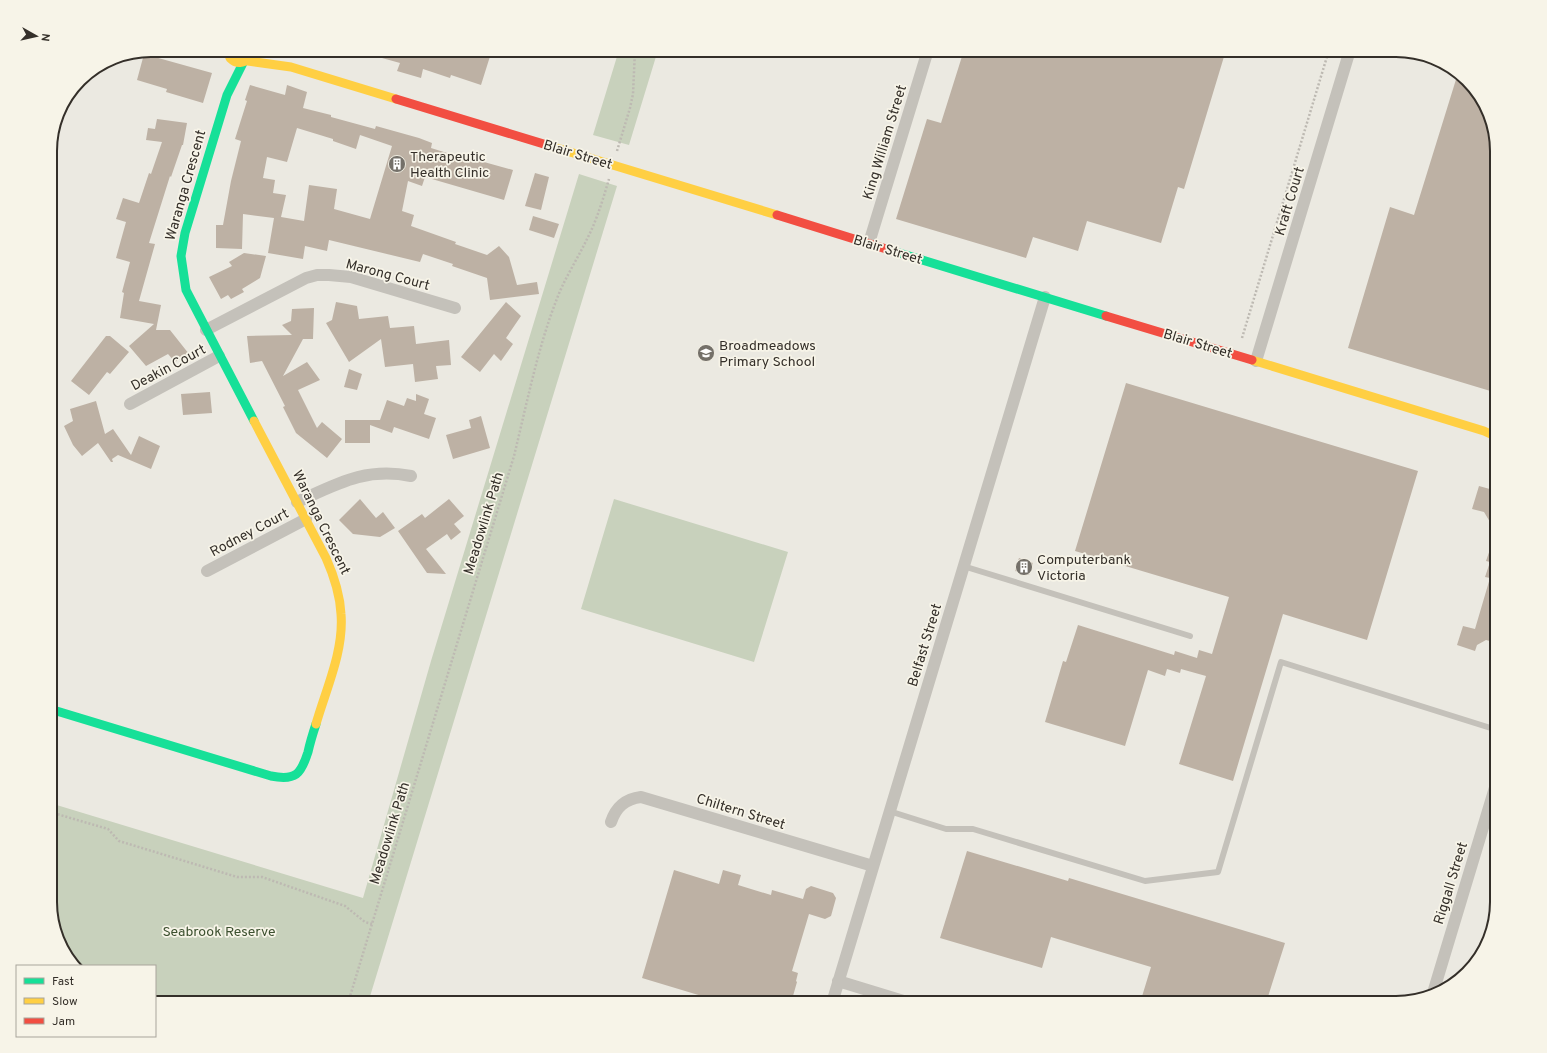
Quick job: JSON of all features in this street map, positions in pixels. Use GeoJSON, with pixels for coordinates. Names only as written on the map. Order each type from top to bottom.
{"type":"FeatureCollection","features":[{"type":"Feature","properties":{"kind":"street","name":"Waranga Crescent"},"geometry":{"type":"LineString","coordinates":[[226,57],[226,95]]}},
{"type":"Feature","properties":{"kind":"street","name":"Blair Street"},"geometry":{"type":"LineString","coordinates":[[230,57],[234,62],[291,67]]}},
{"type":"Feature","properties":{"kind":"street","name":"Waranga Crescent"},"geometry":{"type":"LineString","coordinates":[[57,711],[271,776],[288,778],[295,775],[303,767],[329,682],[338,649],[341,621],[341,603],[333,574],[306,519],[219,356],[186,290],[183,278],[181,256],[190,214],[226,95],[245,62],[251,57]]}},
{"type":"Feature","properties":{"kind":"street","name":"Blair Street"},"geometry":{"type":"LineString","coordinates":[[272,57],[291,67],[1490,432]]}},
{"type":"Feature","properties":{"kind":"street","name":"King William Street"},"geometry":{"type":"LineString","coordinates":[[869,243],[926,57]]}},
{"type":"Feature","properties":{"kind":"street","name":"Kraft Court"},"geometry":{"type":"LineString","coordinates":[[1256,361],[1348,57]]}},
{"type":"Feature","properties":{"kind":"street","name":"Marong Court"},"geometry":{"type":"LineString","coordinates":[[206,330],[283,289],[306,278],[318,275],[340,275],[351,277],[454,308]]}},
{"type":"Feature","properties":{"kind":"street","name":"Belfast Street"},"geometry":{"type":"LineString","coordinates":[[834,996],[1045,297]]}},
{"type":"Feature","properties":{"kind":"street","name":"Deakin Court"},"geometry":{"type":"LineString","coordinates":[[130,404],[219,356]]}},
{"type":"Feature","properties":{"kind":"street","name":"Blair Street"},"geometry":{"type":"LineString","coordinates":[[1484,431],[1490,434]]}},
{"type":"Feature","properties":{"kind":"street"},"geometry":{"type":"LineString","coordinates":[[297,502],[336,484],[369,474],[396,473],[411,476]]}},
{"type":"Feature","properties":{"kind":"street","name":"Rodney Court"},"geometry":{"type":"LineString","coordinates":[[207,571],[306,519]]}},
{"type":"Feature","properties":{"kind":"street","name":"Chiltern Street"},"geometry":{"type":"LineString","coordinates":[[611,822],[618,808],[624,802],[631,798],[641,797],[874,866]]}},
{"type":"Feature","properties":{"kind":"street","name":"Riggall Street"},"geometry":{"type":"LineString","coordinates":[[1435,988],[1490,804]]}},
{"type":"Feature","properties":{"kind":"street"},"geometry":{"type":"LineString","coordinates":[[838,981],[887,996]]}},
{"type":"Feature","properties":{"kind":"lane"},"geometry":{"type":"LineString","coordinates":[[964,566],[1190,636]]}},
{"type":"Feature","properties":{"kind":"lane"},"geometry":{"type":"LineString","coordinates":[[889,811],[946,829],[973,829],[1145,881],[1218,872],[1281,662],[1349,683],[1396,700],[1490,728]]}},
{"type":"Feature","properties":{"kind":"path","name":"Meadowlink Path"},"geometry":{"type":"LineString","coordinates":[[350,996],[509,471],[532,378],[552,314],[564,282],[596,220],[613,165],[630,108],[634,80],[635,57]]}},
{"type":"Feature","properties":{"kind":"path"},"geometry":{"type":"LineString","coordinates":[[1242,338],[1328,57]]}},
{"type":"Feature","properties":{"kind":"path"},"geometry":{"type":"LineString","coordinates":[[57,814],[108,829],[119,841],[237,877],[262,877],[345,906],[365,922],[372,924]]}},
{"type":"Feature","properties":{"kind":"green space"},"geometry":{"type":"Polygon","coordinates":[[[617,57],[656,57],[629,145],[593,135],[617,57]]]}},
{"type":"Feature","properties":{"kind":"green space","name":"Seabrook Reserve"},"geometry":{"type":"Polygon","coordinates":[[[579,174],[617,186],[370,996],[156,996],[156,965],[82,965],[76,959],[64,938],[57,908],[57,805],[363,898],[431,661],[579,174]]]}},
{"type":"Feature","properties":{"kind":"green space"},"geometry":{"type":"Polygon","coordinates":[[[614,499],[788,552],[754,662],[581,609],[614,499]]]}},
{"type":"Feature","properties":{"kind":"building"},"geometry":{"type":"Polygon","coordinates":[[[143,57],[145,57],[155,57],[212,73],[203,103],[166,92],[167,89],[137,80],[143,57]]]}},
{"type":"Feature","properties":{"kind":"building"},"geometry":{"type":"Polygon","coordinates":[[[378,57],[490,57],[481,85],[451,75],[450,78],[423,69],[421,78],[397,71],[400,63],[378,57]]]}},
{"type":"Feature","properties":{"kind":"building"},"geometry":{"type":"Polygon","coordinates":[[[962,57],[1224,57],[1184,189],[1178,187],[1161,243],[1087,221],[1078,251],[1033,237],[1026,258],[896,219],[927,119],[941,123],[962,57]]]}},
{"type":"Feature","properties":{"kind":"building"},"geometry":{"type":"Polygon","coordinates":[[[1456,79],[1467,89],[1483,115],[1489,139],[1490,391],[1348,348],[1390,207],[1414,215],[1456,79]]]}},
{"type":"Feature","properties":{"kind":"building"},"geometry":{"type":"Polygon","coordinates":[[[250,85],[285,95],[287,85],[307,92],[303,108],[375,129],[376,126],[419,138],[432,143],[431,148],[460,157],[462,154],[485,159],[484,162],[513,170],[504,200],[425,177],[422,186],[408,181],[402,211],[414,215],[411,226],[456,242],[455,244],[487,255],[499,246],[509,257],[517,285],[537,282],[539,294],[490,300],[487,278],[423,254],[420,262],[329,240],[327,251],[305,246],[303,259],[268,253],[274,218],[243,214],[242,249],[216,248],[216,225],[223,225],[231,181],[241,141],[235,139],[247,101],[245,100],[250,85]],[[297,128],[287,162],[267,157],[263,178],[275,180],[273,193],[286,195],[281,217],[304,221],[309,185],[337,189],[334,209],[370,219],[392,146],[360,135],[356,149],[333,141],[333,139],[297,128]]]}},
{"type":"Feature","properties":{"kind":"building"},"geometry":{"type":"Polygon","coordinates":[[[157,119],[187,123],[183,145],[171,177],[170,176],[149,243],[155,244],[139,301],[161,305],[156,330],[170,330],[189,354],[175,362],[168,354],[146,366],[129,346],[154,324],[120,318],[124,293],[122,292],[130,262],[116,258],[126,222],[116,219],[123,198],[139,203],[149,173],[151,174],[162,142],[146,140],[148,128],[155,129],[157,119]]]}},
{"type":"Feature","properties":{"kind":"building"},"geometry":{"type":"Polygon","coordinates":[[[535,173],[549,177],[541,210],[525,206],[535,173]]]}},
{"type":"Feature","properties":{"kind":"building"},"geometry":{"type":"Polygon","coordinates":[[[533,216],[559,224],[554,238],[529,230],[533,216]]]}},
{"type":"Feature","properties":{"kind":"building"},"geometry":{"type":"Polygon","coordinates":[[[244,253],[266,256],[260,278],[242,289],[244,292],[231,299],[228,295],[221,299],[209,277],[232,266],[229,262],[244,253]]]}},
{"type":"Feature","properties":{"kind":"building"},"geometry":{"type":"Polygon","coordinates":[[[336,302],[357,306],[359,319],[388,316],[390,328],[414,326],[416,344],[449,340],[451,365],[436,366],[438,379],[415,382],[413,364],[385,367],[381,339],[349,362],[326,323],[332,320],[336,302]]]}},
{"type":"Feature","properties":{"kind":"building"},"geometry":{"type":"Polygon","coordinates":[[[506,302],[521,316],[506,338],[513,344],[501,361],[494,354],[480,372],[461,357],[506,302]]]}},
{"type":"Feature","properties":{"kind":"building"},"geometry":{"type":"Polygon","coordinates":[[[314,308],[313,339],[303,339],[283,376],[307,362],[320,380],[298,390],[317,428],[322,422],[342,439],[327,458],[296,433],[283,407],[285,406],[262,361],[250,363],[247,336],[292,335],[282,325],[291,321],[292,309],[314,308]]]}},
{"type":"Feature","properties":{"kind":"building"},"geometry":{"type":"Polygon","coordinates":[[[106,336],[110,336],[129,352],[110,374],[107,372],[89,395],[71,381],[106,336]]]}},
{"type":"Feature","properties":{"kind":"building"},"geometry":{"type":"Polygon","coordinates":[[[349,369],[362,374],[357,390],[344,387],[349,369]]]}},
{"type":"Feature","properties":{"kind":"building"},"geometry":{"type":"Polygon","coordinates":[[[1126,383],[1418,471],[1367,640],[1283,614],[1233,781],[1179,764],[1206,676],[1181,669],[1180,673],[1167,669],[1165,676],[1148,670],[1125,746],[1045,722],[1063,661],[1066,662],[1078,625],[1174,655],[1175,651],[1197,658],[1199,650],[1212,654],[1229,597],[1075,551],[1126,383]]]}},
{"type":"Feature","properties":{"kind":"building"},"geometry":{"type":"Polygon","coordinates":[[[210,392],[212,413],[183,415],[181,394],[210,392]]]}},
{"type":"Feature","properties":{"kind":"building"},"geometry":{"type":"Polygon","coordinates":[[[416,394],[429,399],[424,414],[436,418],[429,439],[394,427],[392,433],[370,425],[370,443],[345,443],[345,420],[380,420],[387,400],[404,406],[407,398],[416,401],[416,394]]]}},
{"type":"Feature","properties":{"kind":"building"},"geometry":{"type":"Polygon","coordinates":[[[96,401],[105,434],[113,429],[131,455],[139,436],[160,446],[151,469],[118,455],[112,459],[113,462],[111,462],[98,443],[82,456],[73,445],[64,426],[73,421],[70,409],[96,401]]]}},
{"type":"Feature","properties":{"kind":"building"},"geometry":{"type":"Polygon","coordinates":[[[481,416],[490,448],[453,459],[446,435],[471,428],[469,420],[481,416]]]}},
{"type":"Feature","properties":{"kind":"building"},"geometry":{"type":"Polygon","coordinates":[[[1479,486],[1490,489],[1490,522],[1484,512],[1472,509],[1479,486]]]}},
{"type":"Feature","properties":{"kind":"building"},"geometry":{"type":"Polygon","coordinates":[[[360,499],[376,518],[383,512],[395,528],[380,537],[353,534],[339,520],[360,499]]]}},
{"type":"Feature","properties":{"kind":"building"},"geometry":{"type":"Polygon","coordinates":[[[449,499],[464,516],[454,524],[461,532],[451,540],[447,534],[426,549],[446,574],[427,573],[398,531],[422,514],[425,518],[449,499]]]}},
{"type":"Feature","properties":{"kind":"building"},"geometry":{"type":"Polygon","coordinates":[[[1490,549],[1490,562],[1486,561],[1490,549]]]}},
{"type":"Feature","properties":{"kind":"building","name":"Computerbank Victoria"},"geometry":{"type":"Polygon","coordinates":[[[1019,558],[1033,563],[1029,575],[1015,571],[1019,558]]]}},
{"type":"Feature","properties":{"kind":"building"},"geometry":{"type":"Polygon","coordinates":[[[1490,562],[1490,578],[1485,577],[1490,562]]]}},
{"type":"Feature","properties":{"kind":"building"},"geometry":{"type":"Polygon","coordinates":[[[1490,578],[1490,641],[1486,640],[1477,645],[1475,651],[1457,645],[1463,626],[1475,629],[1490,578]]]}},
{"type":"Feature","properties":{"kind":"building"},"geometry":{"type":"Polygon","coordinates":[[[967,851],[1068,881],[1069,878],[1285,943],[1268,996],[1142,996],[1151,967],[1051,937],[1042,968],[940,938],[967,851]]]}},
{"type":"Feature","properties":{"kind":"building"},"geometry":{"type":"Polygon","coordinates":[[[674,870],[719,884],[723,870],[741,875],[738,885],[771,895],[772,890],[803,899],[806,889],[811,886],[833,893],[836,898],[831,916],[825,919],[809,914],[792,971],[798,973],[793,996],[702,996],[642,978],[674,870]]]}},
{"type":"Feature","properties":{"kind":"traffic: fast"},"geometry":{"type":"LineString","coordinates":[[243,63],[227,95],[185,233],[181,256],[186,290],[254,421]]}},
{"type":"Feature","properties":{"kind":"traffic: fast"},"geometry":{"type":"LineString","coordinates":[[896,252],[1106,316]]}},
{"type":"Feature","properties":{"kind":"traffic: fast"},"geometry":{"type":"LineString","coordinates":[[57,711],[271,776],[279,777],[292,776],[300,771],[308,752],[316,724]]}},
{"type":"Feature","properties":{"kind":"traffic: slow"},"geometry":{"type":"LineString","coordinates":[[230,57],[235,62],[243,62],[251,58]]}},
{"type":"Feature","properties":{"kind":"traffic: slow"},"geometry":{"type":"LineString","coordinates":[[248,61],[291,67],[396,99]]}},
{"type":"Feature","properties":{"kind":"traffic: slow"},"geometry":{"type":"LineString","coordinates":[[547,145],[777,215]]}},
{"type":"Feature","properties":{"kind":"traffic: slow"},"geometry":{"type":"LineString","coordinates":[[1252,360],[1490,434]]}},
{"type":"Feature","properties":{"kind":"traffic: slow"},"geometry":{"type":"LineString","coordinates":[[254,421],[326,558],[338,592],[341,614],[340,642],[316,724]]}},
{"type":"Feature","properties":{"kind":"traffic: jam"},"geometry":{"type":"LineString","coordinates":[[396,99],[547,145]]}},
{"type":"Feature","properties":{"kind":"traffic: jam"},"geometry":{"type":"LineString","coordinates":[[777,215],[896,252]]}},
{"type":"Feature","properties":{"kind":"traffic: jam"},"geometry":{"type":"LineString","coordinates":[[1106,316],[1252,360]]}},
{"type":"Feature","properties":{"kind":"place","name":"Therapeutic Health Clinic"},"geometry":{"type":"Point","coordinates":[397,164]}},
{"type":"Feature","properties":{"kind":"place","name":"Broadmeadows Primary School"},"geometry":{"type":"Point","coordinates":[706,353]}},
{"type":"Feature","properties":{"kind":"place","name":"Computerbank Victoria"},"geometry":{"type":"Point","coordinates":[1024,567]}}]}
